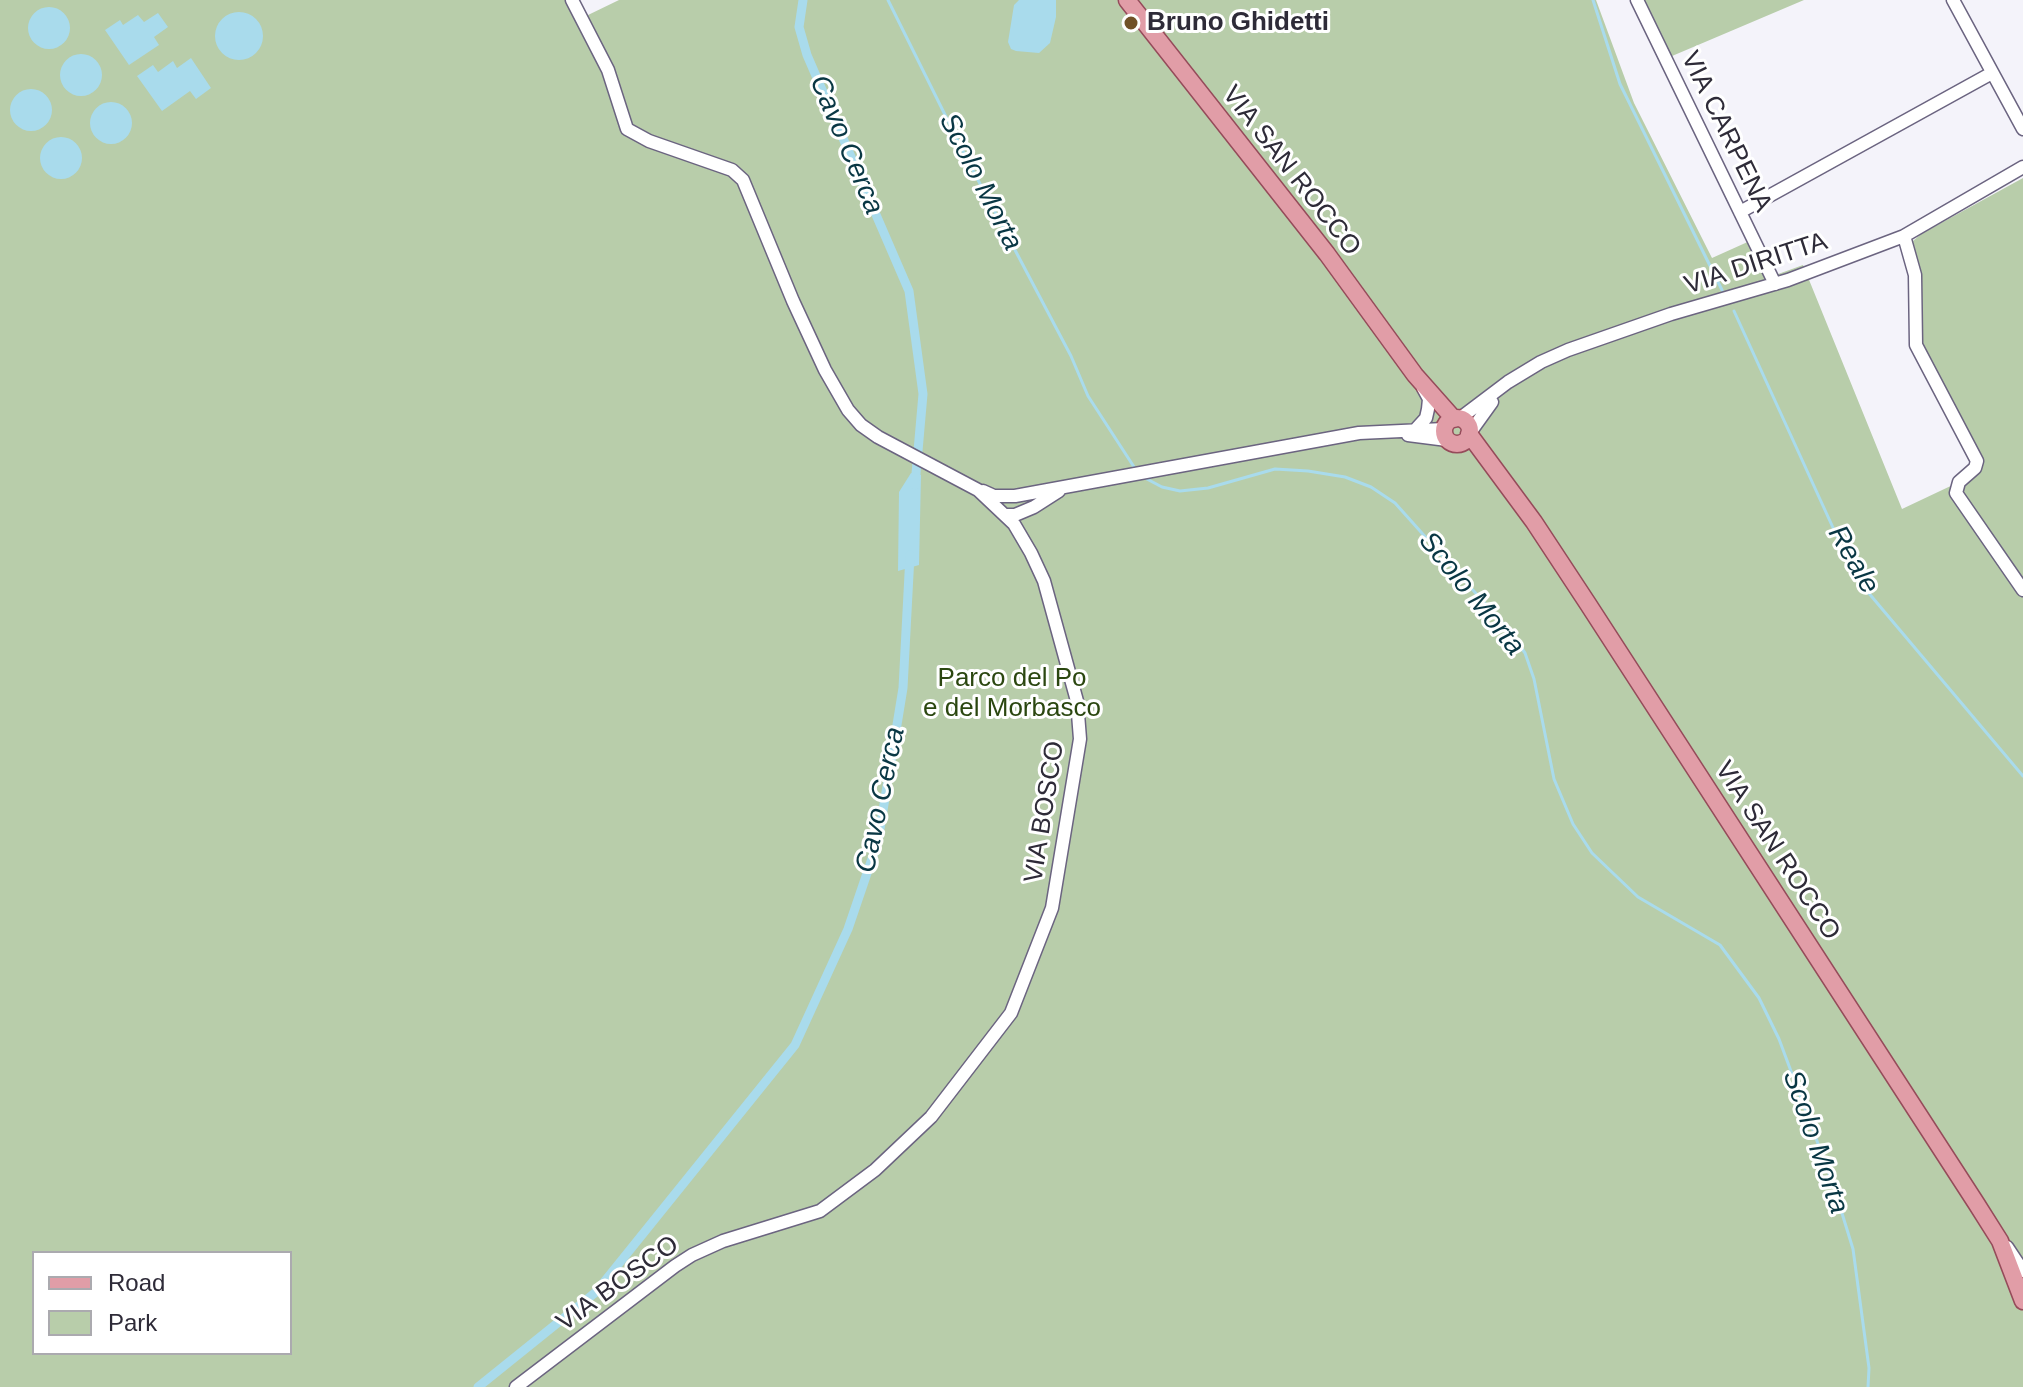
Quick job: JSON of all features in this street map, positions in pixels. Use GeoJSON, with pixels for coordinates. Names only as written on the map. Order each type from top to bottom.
{"type":"FeatureCollection","features":[{"type":"Feature","properties":{"kind":"main road","name":"VIA SAN ROCCO"},"geometry":{"type":"LineString","coordinates":[[1127,0],[1327,254],[1456,431]]}},
{"type":"Feature","properties":{"kind":"main road","name":"VIA SAN ROCCO"},"geometry":{"type":"LineString","coordinates":[[1429,399],[1456,431],[1488,460],[1534,522],[2000,1241],[2021,1279],[2023,1301]]}},
{"type":"Feature","properties":{"kind":"street","name":"VIA BOSCO"},"geometry":{"type":"LineString","coordinates":[[516,1387],[683,1261],[723,1241],[820,1211],[875,1170],[931,1117],[1011,1013],[1052,908],[1080,739],[1077,701],[1068,660],[1044,581],[1025,542],[1005,515],[978,490],[861,425],[839,395],[793,301],[743,180],[732,170],[649,141],[627,129],[608,70],[572,0]]}},
{"type":"Feature","properties":{"kind":"street","name":"VIA CARPENA"},"geometry":{"type":"LineString","coordinates":[[1637,0],[1775,284]]}},
{"type":"Feature","properties":{"kind":"street"},"geometry":{"type":"LineString","coordinates":[[1953,0],[1992,73],[2019,113],[2023,129]]}},
{"type":"Feature","properties":{"kind":"street"},"geometry":{"type":"LineString","coordinates":[[1740,212],[1992,73]]}},
{"type":"Feature","properties":{"kind":"street","name":"VIA DIRITTA"},"geometry":{"type":"LineString","coordinates":[[1456,431],[1508,382],[1541,362],[1671,314],[1775,284],[1904,236],[2023,167]]}},
{"type":"Feature","properties":{"kind":"street"},"geometry":{"type":"LineString","coordinates":[[1904,236],[1915,275],[1916,345],[1977,461],[1975,468],[1959,482],[1956,493],[2023,590]]}},
{"type":"Feature","properties":{"kind":"street","name":"VIA SAN ROCCO"},"geometry":{"type":"LineString","coordinates":[[1415,375],[1429,399]]}},
{"type":"Feature","properties":{"kind":"street"},"geometry":{"type":"LineString","coordinates":[[1416,429],[1426,418],[1429,399]]}},
{"type":"Feature","properties":{"kind":"street"},"geometry":{"type":"LineString","coordinates":[[978,490],[994,496],[1015,496],[1377,431],[1456,431]]}},
{"type":"Feature","properties":{"kind":"street"},"geometry":{"type":"LineString","coordinates":[[1377,431],[1456,431]]}},
{"type":"Feature","properties":{"kind":"street"},"geometry":{"type":"LineString","coordinates":[[1015,496],[1005,515],[1015,515],[1034,507],[1069,487]]}},
{"type":"Feature","properties":{"kind":"street"},"geometry":{"type":"LineString","coordinates":[[1025,542],[1025,525],[1034,507]]}},
{"type":"Feature","properties":{"kind":"green space","name":"Parco del Po e del Morbasco"},"geometry":{"type":"Polygon","coordinates":[[[0,0],[578,0],[586,16],[619,0],[1596,0],[1634,103],[1712,258],[1752,240],[1770,277],[1803,265],[1902,509],[1976,474],[1920,342],[1913,241],[2023,178],[2023,1387],[0,1387],[0,0]]]}},
{"type":"Feature","properties":{"kind":"green space"},"geometry":{"type":"Polygon","coordinates":[[[1636,0],[1804,0],[1665,59],[1636,0]]]}},
{"type":"Feature","properties":{"kind":"water"},"geometry":{"type":"Polygon","coordinates":[[[1019,0],[1056,0],[1050,43],[1039,53],[1016,51],[1011,49],[1008,42],[1014,5],[1019,0]]]}},
{"type":"Feature","properties":{"kind":"water"},"geometry":{"type":"Polygon","coordinates":[[[49,7],[64,13],[70,28],[64,43],[49,49],[34,43],[28,28],[34,13],[49,7]]]}},
{"type":"Feature","properties":{"kind":"water"},"geometry":{"type":"Polygon","coordinates":[[[239,12],[256,19],[263,36],[256,53],[239,60],[222,53],[215,36],[222,19],[239,12]]]}},
{"type":"Feature","properties":{"kind":"water"},"geometry":{"type":"Polygon","coordinates":[[[158,13],[168,27],[154,37],[159,45],[129,65],[105,30],[120,20],[123,25],[138,15],[144,22],[158,13]]]}},
{"type":"Feature","properties":{"kind":"water"},"geometry":{"type":"Polygon","coordinates":[[[81,54],[96,60],[102,75],[96,90],[81,96],[66,90],[60,75],[66,60],[81,54]]]}},
{"type":"Feature","properties":{"kind":"water"},"geometry":{"type":"Polygon","coordinates":[[[191,58],[211,88],[196,99],[190,91],[162,111],[137,76],[153,65],[158,72],[173,61],[177,68],[191,58]]]}},
{"type":"Feature","properties":{"kind":"water"},"geometry":{"type":"Polygon","coordinates":[[[31,89],[46,95],[52,110],[46,125],[31,131],[16,125],[10,110],[16,95],[31,89]]]}},
{"type":"Feature","properties":{"kind":"water"},"geometry":{"type":"Polygon","coordinates":[[[111,102],[126,108],[132,123],[126,138],[111,144],[96,138],[90,123],[96,108],[111,102]]]}},
{"type":"Feature","properties":{"kind":"water"},"geometry":{"type":"Polygon","coordinates":[[[61,137],[76,143],[82,158],[76,173],[61,179],[46,173],[40,158],[46,143],[61,137]]]}},
{"type":"Feature","properties":{"kind":"water"},"geometry":{"type":"Polygon","coordinates":[[[911,473],[921,475],[919,565],[898,571],[899,492],[911,473]]]}},
{"type":"Feature","properties":{"kind":"waterway","name":"Cavo Cerca"},"geometry":{"type":"LineString","coordinates":[[803,0],[799,27],[807,55],[909,291],[923,394],[915,485]]}},
{"type":"Feature","properties":{"kind":"waterway","name":"Scolo Morta"},"geometry":{"type":"LineString","coordinates":[[888,0],[968,161],[1071,356],[1088,396],[1136,470]]}},
{"type":"Feature","properties":{"kind":"waterway","name":"Reale"},"geometry":{"type":"LineString","coordinates":[[1593,0],[1620,84],[1722,290]]}},
{"type":"Feature","properties":{"kind":"waterway","name":"Reale"},"geometry":{"type":"LineString","coordinates":[[1734,311],[1856,578],[2023,776]]}},
{"type":"Feature","properties":{"kind":"waterway","name":"Scolo Morta"},"geometry":{"type":"LineString","coordinates":[[1145,478],[1162,487],[1180,491],[1208,488],[1275,469],[1345,477],[1371,487],[1395,503],[1506,627],[1525,653],[1534,679],[1554,779],[1573,824],[1592,853],[1638,897],[1720,945],[1759,998],[1779,1039],[1833,1184],[1853,1249],[1869,1368],[1868,1387]]}},
{"type":"Feature","properties":{"kind":"waterway","name":"Cavo Cerca"},"geometry":{"type":"LineString","coordinates":[[478,1387],[596,1292],[795,1045],[848,929],[878,841],[903,688],[910,555]]}},
{"type":"Feature","properties":{"kind":"place","name":"Bruno Ghidetti"},"geometry":{"type":"Point","coordinates":[1131,23]}}]}
